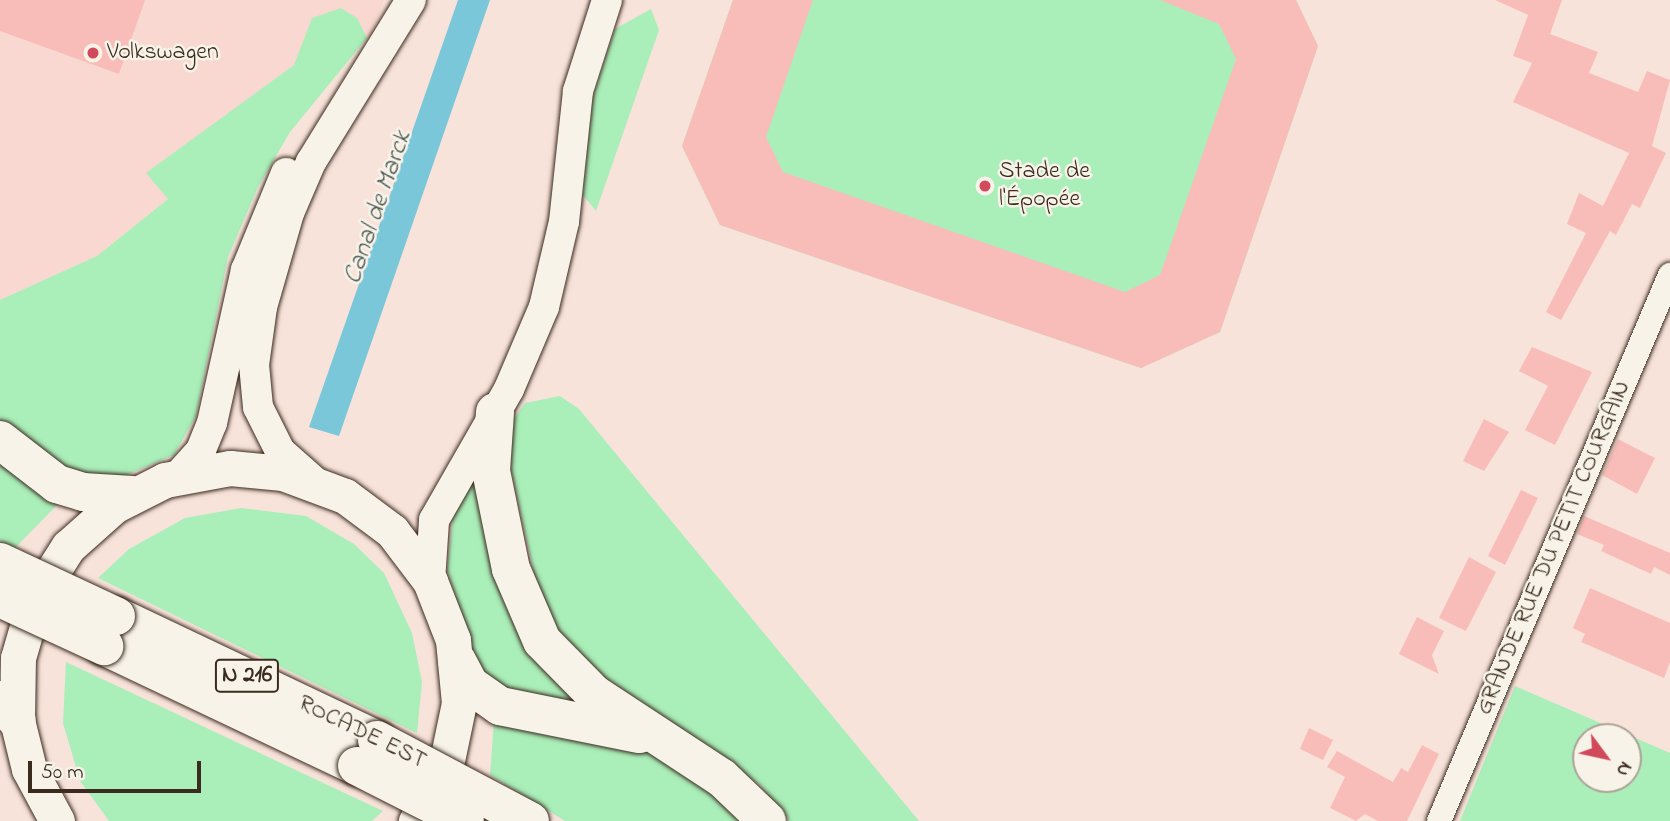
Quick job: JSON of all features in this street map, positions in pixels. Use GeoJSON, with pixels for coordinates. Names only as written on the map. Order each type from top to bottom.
{"type":"FeatureCollection","features":[{"type":"Feature","properties":{"kind":"highway"},"geometry":{"type":"LineString","coordinates":[[495,412],[491,471],[511,569],[529,616],[573,676],[673,748],[722,778],[766,821]]}},
{"type":"Feature","properties":{"kind":"highway"},"geometry":{"type":"LineString","coordinates":[[0,440],[57,484],[83,492],[132,495]]}},
{"type":"Feature","properties":{"kind":"highway","name":"ROCADE EST"},"geometry":{"type":"LineString","coordinates":[[0,562],[110,631],[367,753],[530,821]]}},
{"type":"Feature","properties":{"kind":"highway","name":"ROCADE EST"},"geometry":{"type":"LineString","coordinates":[[0,598],[110,631]]}},
{"type":"Feature","properties":{"kind":"highway"},"geometry":{"type":"LineString","coordinates":[[457,661],[470,685],[500,706],[534,717],[612,726],[673,748]]}},
{"type":"Feature","properties":{"kind":"highway","name":"ROCADE EST"},"geometry":{"type":"LineString","coordinates":[[367,753],[464,821]]}},
{"type":"Feature","properties":{"kind":"main road"},"geometry":{"type":"LineString","coordinates":[[57,821],[36,784],[8,710],[18,658],[44,581],[82,532],[132,495],[177,477],[247,468],[317,483],[359,505],[392,531],[430,581],[457,661],[452,745],[416,821]]}},
{"type":"Feature","properties":{"kind":"main road"},"geometry":{"type":"LineString","coordinates":[[30,821],[36,784]]}},
{"type":"Feature","properties":{"kind":"street"},"geometry":{"type":"LineString","coordinates":[[317,483],[280,451],[265,427],[254,388],[257,338],[272,267],[299,188],[411,0]]}},
{"type":"Feature","properties":{"kind":"street"},"geometry":{"type":"LineString","coordinates":[[430,581],[434,520],[534,337],[551,283],[578,91],[607,0]]}},
{"type":"Feature","properties":{"kind":"street"},"geometry":{"type":"LineString","coordinates":[[177,477],[201,450],[212,424],[246,270],[279,186],[320,118],[379,50]]}},
{"type":"Feature","properties":{"kind":"street","name":"GRANDE RUE DU PETIT COURGAIN"},"geometry":{"type":"LineString","coordinates":[[1439,821],[1670,275]]}},
{"type":"Feature","properties":{"kind":"shaded area"},"geometry":{"type":"Polygon","coordinates":[[[0,0],[384,0],[372,34],[97,256],[0,300],[0,0]]]}},
{"type":"Feature","properties":{"kind":"green space","name":"Stade de l'Épopée"},"geometry":{"type":"Polygon","coordinates":[[[733,0],[1296,0],[1318,46],[1220,332],[1141,368],[720,225],[682,146],[733,0]]]}},
{"type":"Feature","properties":{"kind":"green space"},"geometry":{"type":"Polygon","coordinates":[[[341,8],[357,18],[367,38],[290,132],[258,187],[228,257],[196,416],[174,455],[112,481],[64,473],[0,424],[0,300],[97,256],[168,199],[146,173],[294,65],[312,18],[341,8]]]}},
{"type":"Feature","properties":{"kind":"green space"},"geometry":{"type":"Polygon","coordinates":[[[651,9],[659,30],[596,211],[583,195],[592,99],[615,29],[651,9]]]}},
{"type":"Feature","properties":{"kind":"green space"},"geometry":{"type":"Polygon","coordinates":[[[560,396],[579,409],[919,821],[789,821],[760,785],[580,661],[541,605],[506,446],[510,424],[525,403],[560,396]]]}},
{"type":"Feature","properties":{"kind":"green space"},"geometry":{"type":"Polygon","coordinates":[[[0,453],[63,499],[15,548],[0,541],[0,453]]]}},
{"type":"Feature","properties":{"kind":"green space"},"geometry":{"type":"Polygon","coordinates":[[[477,472],[597,707],[523,705],[478,669],[447,570],[453,518],[477,472]]]}},
{"type":"Feature","properties":{"kind":"green space"},"geometry":{"type":"Polygon","coordinates":[[[241,508],[306,516],[354,544],[384,573],[412,633],[422,682],[417,733],[98,578],[129,549],[185,518],[241,508]]]}},
{"type":"Feature","properties":{"kind":"green space"},"geometry":{"type":"Polygon","coordinates":[[[66,662],[383,811],[372,821],[109,821],[80,781],[63,723],[66,662]]]}},
{"type":"Feature","properties":{"kind":"green space"},"geometry":{"type":"Polygon","coordinates":[[[1515,686],[1601,723],[1572,723],[1572,793],[1642,793],[1642,741],[1670,753],[1670,821],[1460,821],[1515,686]]]}},
{"type":"Feature","properties":{"kind":"green space"},"geometry":{"type":"Polygon","coordinates":[[[494,721],[586,731],[680,762],[753,821],[565,821],[490,775],[494,721]]]}},
{"type":"Feature","properties":{"kind":"water"},"geometry":{"type":"Polygon","coordinates":[[[458,0],[490,0],[339,436],[309,427],[458,0]]]}},
{"type":"Feature","properties":{"kind":"building","name":"Volkswagen"},"geometry":{"type":"Polygon","coordinates":[[[0,0],[145,0],[119,74],[0,31],[0,0]]]}},
{"type":"Feature","properties":{"kind":"building"},"geometry":{"type":"Polygon","coordinates":[[[733,0],[813,0],[766,137],[783,172],[1125,292],[1160,275],[1236,59],[1219,24],[1160,0],[1296,0],[1318,46],[1220,332],[1141,368],[720,225],[682,146],[733,0]]]}},
{"type":"Feature","properties":{"kind":"building"},"geometry":{"type":"Polygon","coordinates":[[[1495,0],[1562,0],[1550,34],[1598,52],[1589,73],[1638,92],[1647,71],[1670,80],[1652,146],[1666,153],[1640,208],[1632,204],[1616,235],[1610,231],[1561,320],[1546,312],[1586,233],[1567,224],[1579,193],[1603,206],[1629,153],[1513,102],[1532,63],[1513,56],[1528,15],[1495,0]]]}},
{"type":"Feature","properties":{"kind":"building"},"geometry":{"type":"Polygon","coordinates":[[[1532,347],[1592,372],[1555,445],[1525,430],[1548,386],[1519,371],[1532,347]]]}},
{"type":"Feature","properties":{"kind":"building"},"geometry":{"type":"Polygon","coordinates":[[[1484,419],[1509,432],[1484,471],[1463,461],[1484,419]]]}},
{"type":"Feature","properties":{"kind":"building"},"geometry":{"type":"Polygon","coordinates":[[[1618,439],[1655,458],[1637,494],[1602,475],[1618,439]]]}},
{"type":"Feature","properties":{"kind":"building"},"geometry":{"type":"Polygon","coordinates":[[[1521,490],[1538,498],[1505,565],[1488,556],[1521,490]]]}},
{"type":"Feature","properties":{"kind":"building"},"geometry":{"type":"Polygon","coordinates":[[[1584,516],[1670,553],[1670,575],[1654,567],[1651,574],[1601,551],[1604,545],[1577,534],[1584,516]]]}},
{"type":"Feature","properties":{"kind":"building"},"geometry":{"type":"Polygon","coordinates":[[[1469,557],[1496,572],[1466,631],[1439,618],[1469,557]]]}},
{"type":"Feature","properties":{"kind":"building"},"geometry":{"type":"Polygon","coordinates":[[[1590,588],[1670,623],[1670,662],[1664,678],[1581,642],[1585,634],[1573,628],[1590,588]]]}},
{"type":"Feature","properties":{"kind":"building"},"geometry":{"type":"Polygon","coordinates":[[[1417,617],[1444,631],[1432,655],[1439,674],[1399,654],[1417,617]]]}},
{"type":"Feature","properties":{"kind":"building"},"geometry":{"type":"Polygon","coordinates":[[[1309,728],[1333,740],[1323,760],[1300,749],[1309,728]]]}},
{"type":"Feature","properties":{"kind":"building"},"geometry":{"type":"Polygon","coordinates":[[[1422,745],[1439,754],[1407,821],[1378,821],[1365,814],[1356,821],[1330,808],[1345,777],[1327,767],[1337,751],[1393,782],[1401,768],[1408,772],[1422,745]]]}},
{"type":"Feature","properties":{"kind":"place","name":"Volkswagen"},"geometry":{"type":"Point","coordinates":[93,53]}},
{"type":"Feature","properties":{"kind":"place","name":"Stade de l'Épopée"},"geometry":{"type":"Point","coordinates":[985,186]}},
{"type":"Feature","properties":{"kind":"water label","name":"Canal de Marck"},"geometry":{"type":"Point","coordinates":[379,208]}}]}
